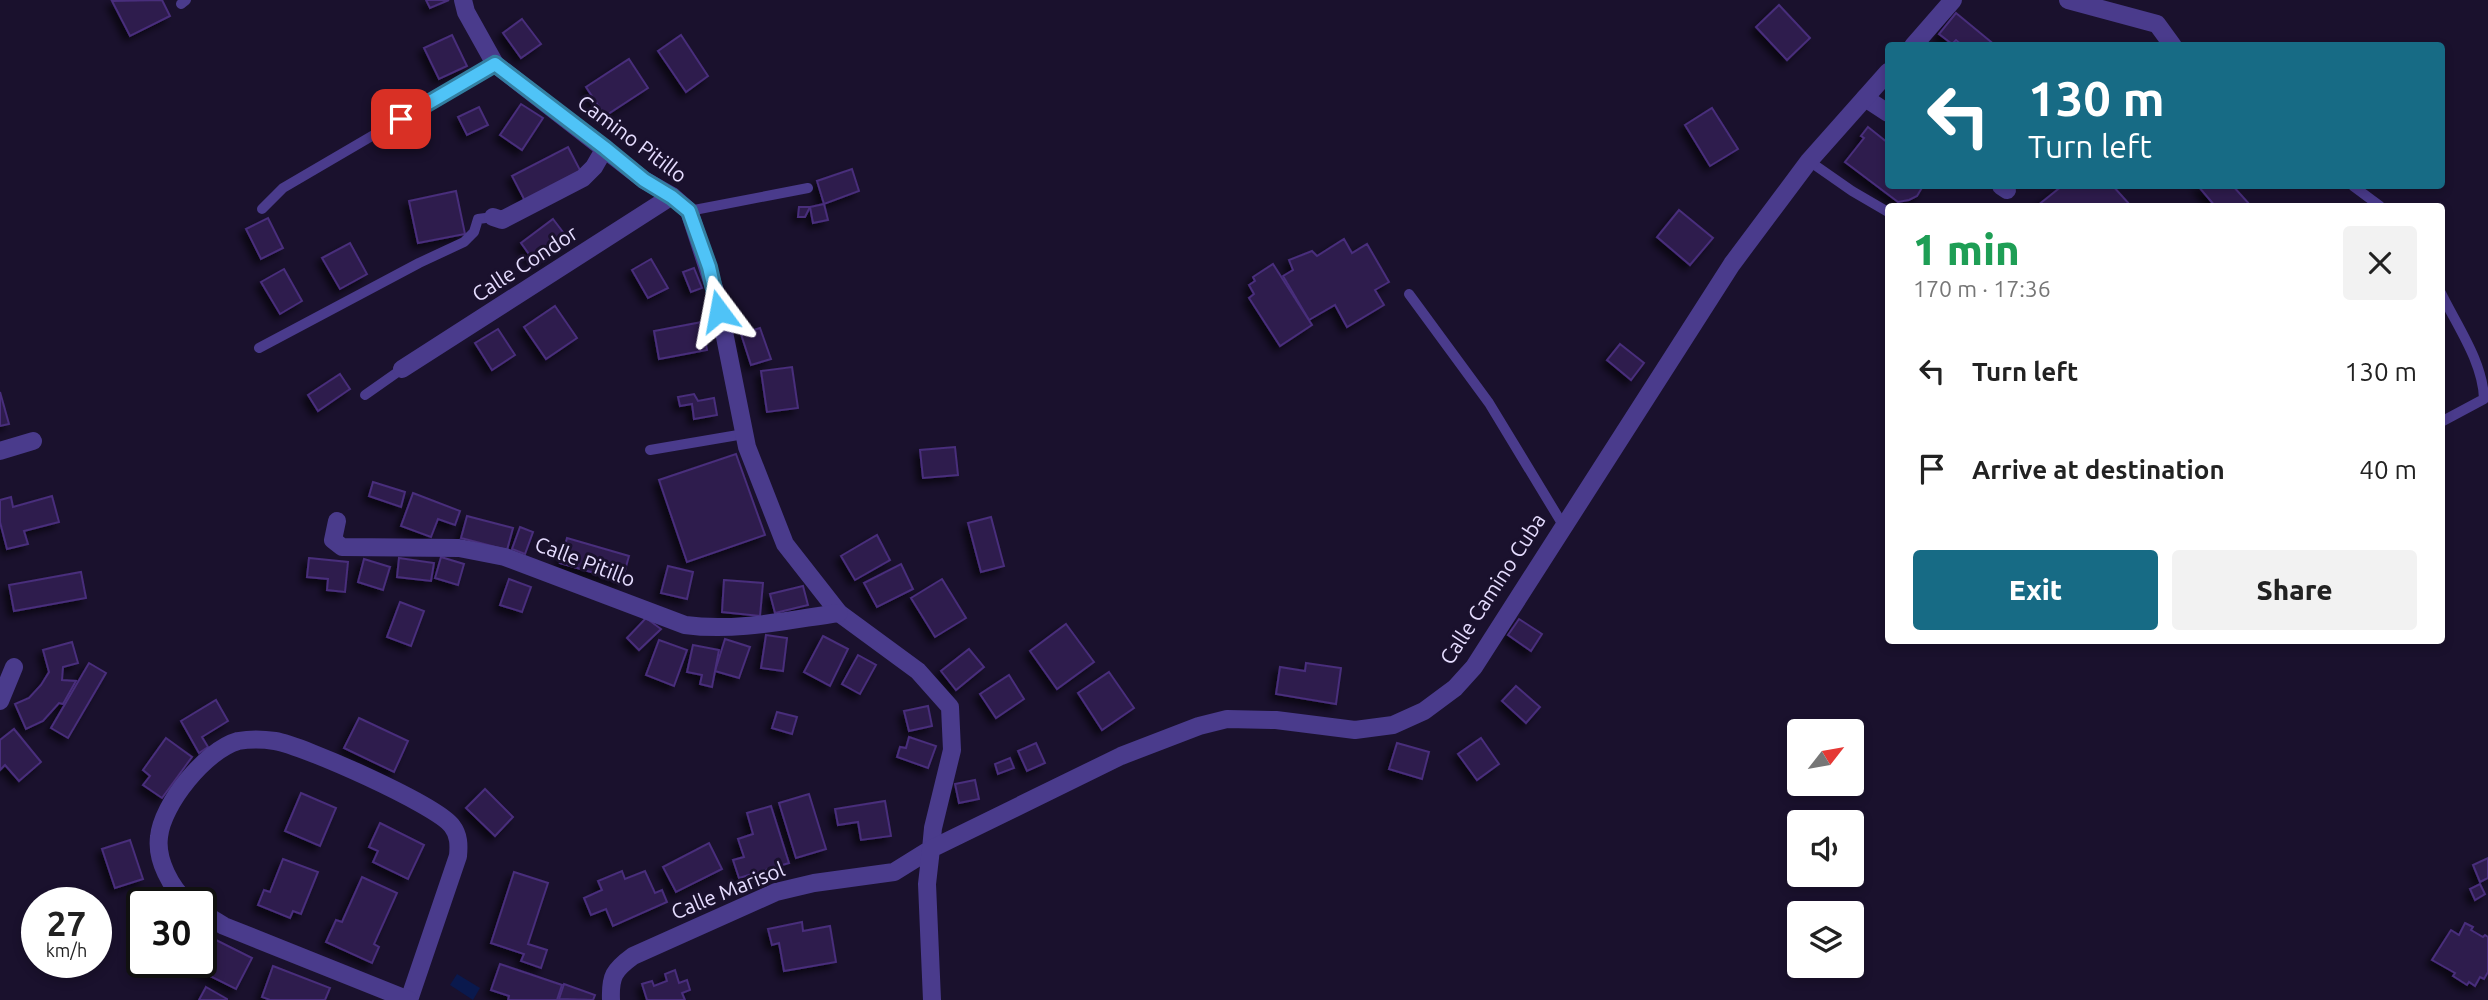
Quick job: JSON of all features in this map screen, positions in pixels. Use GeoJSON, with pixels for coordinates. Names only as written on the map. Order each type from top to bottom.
{"type":"FeatureCollection","features":[{"type":"Feature","properties":{"kind":"street","name":"Camino Pitillo"},"geometry":{"type":"LineString","coordinates":[[463,0],[466,12],[495,64],[644,180],[689,211],[717,297],[747,447],[785,544],[839,613],[918,671],[950,707],[952,750],[933,828],[931,849]]}},
{"type":"Feature","properties":{"kind":"street"},"geometry":{"type":"LineString","coordinates":[[1916,42],[1953,0]]}},
{"type":"Feature","properties":{"kind":"street"},"geometry":{"type":"LineString","coordinates":[[2068,0],[2157,24],[2170,42]]}},
{"type":"Feature","properties":{"kind":"street","name":"Calle Camino Cuba"},"geometry":{"type":"LineString","coordinates":[[931,849],[1121,756],[1199,726],[1227,719],[1276,720],[1355,730],[1393,725],[1424,711],[1455,688],[1474,667],[1732,264],[1809,161],[1885,75]]}},
{"type":"Feature","properties":{"kind":"street"},"geometry":{"type":"LineString","coordinates":[[1865,98],[1885,111]]}},
{"type":"Feature","properties":{"kind":"street"},"geometry":{"type":"LineString","coordinates":[[493,217],[502,220],[583,178],[594,167],[605,148]]}},
{"type":"Feature","properties":{"kind":"street","name":"Calle Condor"},"geometry":{"type":"LineString","coordinates":[[402,369],[672,197]]}},
{"type":"Feature","properties":{"kind":"street"},"geometry":{"type":"LineString","coordinates":[[0,451],[33,441]]}},
{"type":"Feature","properties":{"kind":"street","name":"Calle Pitillo"},"geometry":{"type":"LineString","coordinates":[[337,521],[333,540],[342,547],[459,548],[505,557],[685,625],[712,629],[736,628],[839,613]]}},
{"type":"Feature","properties":{"kind":"street"},"geometry":{"type":"LineString","coordinates":[[0,701],[13,667]]}},
{"type":"Feature","properties":{"kind":"street"},"geometry":{"type":"LineString","coordinates":[[173,887],[166,873],[158,837],[165,816],[178,793],[203,762],[236,742],[277,741],[328,760],[420,803],[443,817],[457,833],[458,856],[409,1000],[217,922]]}},
{"type":"Feature","properties":{"kind":"street"},"geometry":{"type":"LineString","coordinates":[[931,849],[928,884],[932,1000]]}},
{"type":"Feature","properties":{"kind":"street","name":"Calle Marisol"},"geometry":{"type":"LineString","coordinates":[[611,1000],[610,981],[618,967],[633,956],[776,892],[814,883],[894,872],[931,849]]}},
{"type":"Feature","properties":{"kind":"lane"},"geometry":{"type":"LineString","coordinates":[[262,209],[282,188],[495,64]]}},
{"type":"Feature","properties":{"kind":"lane"},"geometry":{"type":"LineString","coordinates":[[1809,161],[1885,210]]}},
{"type":"Feature","properties":{"kind":"lane"},"geometry":{"type":"LineString","coordinates":[[689,211],[808,188]]}},
{"type":"Feature","properties":{"kind":"lane"},"geometry":{"type":"LineString","coordinates":[[2357,189],[2376,203]]}},
{"type":"Feature","properties":{"kind":"lane"},"geometry":{"type":"LineString","coordinates":[[259,348],[464,242],[474,232],[478,219],[493,217]]}},
{"type":"Feature","properties":{"kind":"lane"},"geometry":{"type":"LineString","coordinates":[[1409,294],[1489,402],[1563,525]]}},
{"type":"Feature","properties":{"kind":"lane"},"geometry":{"type":"LineString","coordinates":[[2445,301],[2476,362],[2484,399],[2445,420]]}},
{"type":"Feature","properties":{"kind":"lane"},"geometry":{"type":"LineString","coordinates":[[365,395],[402,369]]}},
{"type":"Feature","properties":{"kind":"lane"},"geometry":{"type":"LineString","coordinates":[[650,450],[744,433]]}},
{"type":"Feature","properties":{"kind":"shaded area"},"geometry":{"type":"Polygon","coordinates":[[[457,974],[480,988],[473,1000],[450,985],[457,974]]]}},
{"type":"Feature","properties":{"kind":"building"},"geometry":{"type":"Polygon","coordinates":[[[162,0],[170,16],[130,36],[112,1],[162,0]]]}},
{"type":"Feature","properties":{"kind":"building"},"geometry":{"type":"Polygon","coordinates":[[[426,0],[449,0],[430,8],[426,0]]]}},
{"type":"Feature","properties":{"kind":"building"},"geometry":{"type":"Polygon","coordinates":[[[1779,5],[1810,38],[1787,60],[1756,27],[1779,5]]]}},
{"type":"Feature","properties":{"kind":"building"},"geometry":{"type":"Polygon","coordinates":[[[1956,13],[1991,42],[1949,42],[1939,34],[1956,13]]]}},
{"type":"Feature","properties":{"kind":"building"},"geometry":{"type":"Polygon","coordinates":[[[522,19],[541,44],[521,58],[503,33],[522,19]]]}},
{"type":"Feature","properties":{"kind":"building"},"geometry":{"type":"Polygon","coordinates":[[[452,35],[467,66],[439,79],[424,48],[452,35]]]}},
{"type":"Feature","properties":{"kind":"building"},"geometry":{"type":"Polygon","coordinates":[[[681,35],[708,76],[686,92],[658,51],[681,35]]]}},
{"type":"Feature","properties":{"kind":"building"},"geometry":{"type":"Polygon","coordinates":[[[629,59],[648,88],[605,116],[586,87],[629,59]]]}},
{"type":"Feature","properties":{"kind":"building"},"geometry":{"type":"Polygon","coordinates":[[[521,104],[543,118],[522,150],[500,135],[521,104]]]}},
{"type":"Feature","properties":{"kind":"building"},"geometry":{"type":"Polygon","coordinates":[[[479,107],[488,125],[467,135],[458,117],[479,107]]]}},
{"type":"Feature","properties":{"kind":"building"},"geometry":{"type":"Polygon","coordinates":[[[1712,108],[1738,149],[1710,166],[1685,125],[1712,108]]]}},
{"type":"Feature","properties":{"kind":"building"},"geometry":{"type":"Polygon","coordinates":[[[1868,127],[1885,141],[1885,189],[1921,189],[1917,196],[1898,202],[1845,162],[1864,138],[1861,136],[1868,127]]]}},
{"type":"Feature","properties":{"kind":"building"},"geometry":{"type":"Polygon","coordinates":[[[568,147],[581,172],[525,201],[512,176],[568,147]]]}},
{"type":"Feature","properties":{"kind":"building"},"geometry":{"type":"Polygon","coordinates":[[[852,169],[859,191],[824,204],[817,181],[852,169]]]}},
{"type":"Feature","properties":{"kind":"building"},"geometry":{"type":"Polygon","coordinates":[[[2058,189],[2116,189],[2128,203],[2041,203],[2058,189]]]}},
{"type":"Feature","properties":{"kind":"building"},"geometry":{"type":"Polygon","coordinates":[[[2201,189],[2236,189],[2248,203],[2212,203],[2201,189]]]}},
{"type":"Feature","properties":{"kind":"building"},"geometry":{"type":"Polygon","coordinates":[[[456,191],[465,234],[418,243],[409,201],[456,191]]]}},
{"type":"Feature","properties":{"kind":"building"},"geometry":{"type":"Polygon","coordinates":[[[824,204],[828,220],[813,223],[810,207],[824,204]]]}},
{"type":"Feature","properties":{"kind":"building"},"geometry":{"type":"Polygon","coordinates":[[[799,207],[810,207],[805,217],[798,217],[799,207]]]}},
{"type":"Feature","properties":{"kind":"building"},"geometry":{"type":"Polygon","coordinates":[[[1679,210],[1713,238],[1690,265],[1657,237],[1679,210]]]}},
{"type":"Feature","properties":{"kind":"building"},"geometry":{"type":"Polygon","coordinates":[[[268,218],[283,248],[261,259],[246,229],[268,218]]]}},
{"type":"Feature","properties":{"kind":"building"},"geometry":{"type":"Polygon","coordinates":[[[553,219],[569,240],[536,264],[521,243],[553,219]]]}},
{"type":"Feature","properties":{"kind":"building"},"geometry":{"type":"Polygon","coordinates":[[[1344,239],[1352,253],[1367,244],[1389,282],[1375,290],[1384,305],[1347,327],[1335,305],[1309,320],[1283,276],[1293,270],[1289,260],[1312,251],[1317,256],[1344,239]]]}},
{"type":"Feature","properties":{"kind":"building"},"geometry":{"type":"Polygon","coordinates":[[[350,243],[367,274],[340,289],[322,258],[350,243]]]}},
{"type":"Feature","properties":{"kind":"building"},"geometry":{"type":"Polygon","coordinates":[[[651,259],[668,288],[648,298],[632,270],[651,259]]]}},
{"type":"Feature","properties":{"kind":"building"},"geometry":{"type":"Polygon","coordinates":[[[1273,264],[1312,325],[1280,346],[1249,298],[1254,294],[1249,285],[1255,281],[1253,277],[1273,264]]]}},
{"type":"Feature","properties":{"kind":"building"},"geometry":{"type":"Polygon","coordinates":[[[694,268],[702,288],[691,292],[683,272],[694,268]]]}},
{"type":"Feature","properties":{"kind":"building"},"geometry":{"type":"Polygon","coordinates":[[[284,269],[302,301],[280,314],[261,282],[284,269]]]}},
{"type":"Feature","properties":{"kind":"building"},"geometry":{"type":"Polygon","coordinates":[[[555,306],[577,338],[546,359],[524,327],[555,306]]]}},
{"type":"Feature","properties":{"kind":"building"},"geometry":{"type":"Polygon","coordinates":[[[702,322],[707,350],[659,359],[654,331],[702,322]]]}},
{"type":"Feature","properties":{"kind":"building"},"geometry":{"type":"Polygon","coordinates":[[[760,328],[771,359],[751,365],[741,334],[760,328]]]}},
{"type":"Feature","properties":{"kind":"building"},"geometry":{"type":"Polygon","coordinates":[[[498,329],[515,355],[492,370],[475,343],[498,329]]]}},
{"type":"Feature","properties":{"kind":"building"},"geometry":{"type":"Polygon","coordinates":[[[1620,344],[1644,363],[1631,380],[1607,360],[1620,344]]]}},
{"type":"Feature","properties":{"kind":"building"},"geometry":{"type":"Polygon","coordinates":[[[792,367],[798,408],[767,412],[761,371],[792,367]]]}},
{"type":"Feature","properties":{"kind":"building"},"geometry":{"type":"Polygon","coordinates":[[[340,374],[350,389],[318,411],[308,395],[340,374]]]}},
{"type":"Feature","properties":{"kind":"building"},"geometry":{"type":"Polygon","coordinates":[[[0,392],[9,424],[0,426],[0,392]]]}},
{"type":"Feature","properties":{"kind":"building"},"geometry":{"type":"Polygon","coordinates":[[[694,394],[698,401],[714,398],[717,415],[694,419],[692,404],[680,406],[678,397],[694,394]]]}},
{"type":"Feature","properties":{"kind":"building"},"geometry":{"type":"Polygon","coordinates":[[[955,447],[958,475],[923,478],[920,450],[955,447]]]}},
{"type":"Feature","properties":{"kind":"building"},"geometry":{"type":"Polygon","coordinates":[[[736,454],[765,535],[687,562],[659,480],[736,454]]]}},
{"type":"Feature","properties":{"kind":"building"},"geometry":{"type":"Polygon","coordinates":[[[373,482],[405,492],[401,507],[369,496],[373,482]]]}},
{"type":"Feature","properties":{"kind":"building"},"geometry":{"type":"Polygon","coordinates":[[[413,493],[460,511],[455,525],[438,519],[431,537],[401,526],[413,493]]]}},
{"type":"Feature","properties":{"kind":"building"},"geometry":{"type":"Polygon","coordinates":[[[52,496],[59,522],[24,531],[28,544],[7,549],[0,522],[0,500],[11,497],[13,507],[52,496]]]}},
{"type":"Feature","properties":{"kind":"building"},"geometry":{"type":"Polygon","coordinates":[[[467,516],[513,528],[507,550],[461,538],[467,516]]]}},
{"type":"Feature","properties":{"kind":"building"},"geometry":{"type":"Polygon","coordinates":[[[991,517],[1004,566],[981,572],[968,523],[991,517]]]}},
{"type":"Feature","properties":{"kind":"building"},"geometry":{"type":"Polygon","coordinates":[[[520,527],[533,532],[525,554],[512,549],[520,527]]]}},
{"type":"Feature","properties":{"kind":"building"},"geometry":{"type":"Polygon","coordinates":[[[877,535],[890,560],[855,580],[841,556],[877,535]]]}},
{"type":"Feature","properties":{"kind":"building"},"geometry":{"type":"Polygon","coordinates":[[[567,538],[629,556],[622,581],[560,563],[567,538]]]}},
{"type":"Feature","properties":{"kind":"building"},"geometry":{"type":"Polygon","coordinates":[[[441,557],[464,564],[458,585],[435,578],[441,557]]]}},
{"type":"Feature","properties":{"kind":"building"},"geometry":{"type":"Polygon","coordinates":[[[309,558],[348,562],[345,592],[327,590],[328,579],[307,577],[309,558]]]}},
{"type":"Feature","properties":{"kind":"building"},"geometry":{"type":"Polygon","coordinates":[[[399,558],[434,563],[431,581],[397,577],[399,558]]]}},
{"type":"Feature","properties":{"kind":"building"},"geometry":{"type":"Polygon","coordinates":[[[364,559],[390,567],[383,590],[358,582],[364,559]]]}},
{"type":"Feature","properties":{"kind":"building"},"geometry":{"type":"Polygon","coordinates":[[[901,564],[913,589],[877,607],[864,583],[901,564]]]}},
{"type":"Feature","properties":{"kind":"building"},"geometry":{"type":"Polygon","coordinates":[[[668,566],[693,572],[687,599],[661,593],[668,566]]]}},
{"type":"Feature","properties":{"kind":"building"},"geometry":{"type":"Polygon","coordinates":[[[81,572],[86,598],[14,611],[9,585],[81,572]]]}},
{"type":"Feature","properties":{"kind":"building"},"geometry":{"type":"Polygon","coordinates":[[[509,579],[531,587],[522,612],[500,605],[509,579]]]}},
{"type":"Feature","properties":{"kind":"building"},"geometry":{"type":"Polygon","coordinates":[[[942,579],[966,618],[935,637],[911,598],[942,579]]]}},
{"type":"Feature","properties":{"kind":"building"},"geometry":{"type":"Polygon","coordinates":[[[724,580],[763,583],[760,616],[722,612],[724,580]]]}},
{"type":"Feature","properties":{"kind":"building"},"geometry":{"type":"Polygon","coordinates":[[[803,586],[808,605],[775,613],[770,594],[803,586]]]}},
{"type":"Feature","properties":{"kind":"building"},"geometry":{"type":"Polygon","coordinates":[[[400,602],[424,611],[411,646],[387,637],[400,602]]]}},
{"type":"Feature","properties":{"kind":"building"},"geometry":{"type":"Polygon","coordinates":[[[646,618],[661,629],[639,650],[627,638],[646,618]]]}},
{"type":"Feature","properties":{"kind":"building"},"geometry":{"type":"Polygon","coordinates":[[[1519,619],[1542,634],[1531,651],[1508,635],[1519,619]]]}},
{"type":"Feature","properties":{"kind":"building"},"geometry":{"type":"Polygon","coordinates":[[[1066,624],[1094,662],[1057,689],[1030,651],[1066,624]]]}},
{"type":"Feature","properties":{"kind":"building"},"geometry":{"type":"Polygon","coordinates":[[[766,635],[787,638],[783,671],[761,668],[766,635]]]}},
{"type":"Feature","properties":{"kind":"building"},"geometry":{"type":"Polygon","coordinates":[[[823,636],[848,649],[830,686],[804,672],[823,636]]]}},
{"type":"Feature","properties":{"kind":"building"},"geometry":{"type":"Polygon","coordinates":[[[725,639],[750,647],[739,678],[715,671],[725,639]]]}},
{"type":"Feature","properties":{"kind":"building"},"geometry":{"type":"Polygon","coordinates":[[[659,640],[687,650],[674,686],[646,675],[659,640]]]}},
{"type":"Feature","properties":{"kind":"building"},"geometry":{"type":"Polygon","coordinates":[[[72,642],[78,663],[63,667],[62,680],[76,681],[63,704],[59,703],[43,721],[26,729],[15,704],[29,698],[49,672],[43,650],[72,642]]]}},
{"type":"Feature","properties":{"kind":"building"},"geometry":{"type":"Polygon","coordinates":[[[693,645],[719,650],[712,687],[700,684],[702,675],[687,672],[693,645]]]}},
{"type":"Feature","properties":{"kind":"building"},"geometry":{"type":"Polygon","coordinates":[[[969,649],[984,667],[956,690],[941,671],[969,649]]]}},
{"type":"Feature","properties":{"kind":"building"},"geometry":{"type":"Polygon","coordinates":[[[858,655],[876,665],[860,694],[842,684],[858,655]]]}},
{"type":"Feature","properties":{"kind":"building"},"geometry":{"type":"Polygon","coordinates":[[[89,663],[106,673],[68,738],[51,728],[89,663]]]}},
{"type":"Feature","properties":{"kind":"building"},"geometry":{"type":"Polygon","coordinates":[[[1306,663],[1341,668],[1336,704],[1276,694],[1280,667],[1305,671],[1306,663]]]}},
{"type":"Feature","properties":{"kind":"building"},"geometry":{"type":"Polygon","coordinates":[[[1109,672],[1134,708],[1102,730],[1078,693],[1109,672]]]}},
{"type":"Feature","properties":{"kind":"building"},"geometry":{"type":"Polygon","coordinates":[[[1009,675],[1024,699],[996,718],[980,694],[1009,675]]]}},
{"type":"Feature","properties":{"kind":"building"},"geometry":{"type":"Polygon","coordinates":[[[1516,686],[1540,707],[1526,723],[1502,701],[1516,686]]]}},
{"type":"Feature","properties":{"kind":"building"},"geometry":{"type":"Polygon","coordinates":[[[216,700],[228,721],[202,737],[208,747],[199,753],[181,721],[216,700]]]}},
{"type":"Feature","properties":{"kind":"building"},"geometry":{"type":"Polygon","coordinates":[[[928,706],[932,726],[909,731],[904,711],[928,706]]]}},
{"type":"Feature","properties":{"kind":"building"},"geometry":{"type":"Polygon","coordinates":[[[777,712],[797,717],[792,734],[772,728],[777,712]]]}},
{"type":"Feature","properties":{"kind":"building"},"geometry":{"type":"Polygon","coordinates":[[[359,718],[408,741],[394,772],[344,748],[359,718]]]}},
{"type":"Feature","properties":{"kind":"building"},"geometry":{"type":"Polygon","coordinates":[[[14,729],[41,762],[19,781],[5,765],[0,770],[0,740],[14,729]]]}},
{"type":"Feature","properties":{"kind":"building"},"geometry":{"type":"Polygon","coordinates":[[[909,737],[936,746],[928,768],[897,757],[900,747],[906,748],[909,737]]]}},
{"type":"Feature","properties":{"kind":"building"},"geometry":{"type":"Polygon","coordinates":[[[166,738],[192,757],[162,798],[143,785],[150,776],[143,770],[166,738]]]}},
{"type":"Feature","properties":{"kind":"building"},"geometry":{"type":"Polygon","coordinates":[[[1481,738],[1499,764],[1477,780],[1458,754],[1481,738]]]}},
{"type":"Feature","properties":{"kind":"building"},"geometry":{"type":"Polygon","coordinates":[[[1036,743],[1045,763],[1027,771],[1018,751],[1036,743]]]}},
{"type":"Feature","properties":{"kind":"building"},"geometry":{"type":"Polygon","coordinates":[[[1397,743],[1429,752],[1422,779],[1389,769],[1397,743]]]}},
{"type":"Feature","properties":{"kind":"building"},"geometry":{"type":"Polygon","coordinates":[[[1010,758],[1014,768],[998,774],[995,764],[1010,758]]]}},
{"type":"Feature","properties":{"kind":"building"},"geometry":{"type":"Polygon","coordinates":[[[975,780],[979,799],[959,803],[955,784],[975,780]]]}},
{"type":"Feature","properties":{"kind":"building"},"geometry":{"type":"Polygon","coordinates":[[[485,789],[513,817],[495,836],[466,808],[485,789]]]}},
{"type":"Feature","properties":{"kind":"building"},"geometry":{"type":"Polygon","coordinates":[[[301,793],[336,808],[320,846],[285,831],[301,793]]]}},
{"type":"Feature","properties":{"kind":"building"},"geometry":{"type":"Polygon","coordinates":[[[809,794],[826,849],[796,858],[779,803],[809,794]]]}},
{"type":"Feature","properties":{"kind":"building"},"geometry":{"type":"Polygon","coordinates":[[[885,801],[891,836],[861,840],[858,822],[838,825],[835,809],[885,801]]]}},
{"type":"Feature","properties":{"kind":"building"},"geometry":{"type":"Polygon","coordinates":[[[771,806],[789,863],[739,878],[733,860],[744,857],[738,839],[753,834],[747,813],[771,806]]]}},
{"type":"Feature","properties":{"kind":"building"},"geometry":{"type":"Polygon","coordinates":[[[380,823],[424,845],[408,879],[373,862],[378,851],[369,847],[380,823]]]}},
{"type":"Feature","properties":{"kind":"building"},"geometry":{"type":"Polygon","coordinates":[[[130,840],[143,879],[115,888],[102,849],[130,840]]]}},
{"type":"Feature","properties":{"kind":"building"},"geometry":{"type":"Polygon","coordinates":[[[709,843],[722,869],[676,892],[663,867],[709,843]]]}},
{"type":"Feature","properties":{"kind":"building"},"geometry":{"type":"Polygon","coordinates":[[[2488,858],[2488,878],[2480,882],[2473,865],[2488,858]]]}},
{"type":"Feature","properties":{"kind":"building"},"geometry":{"type":"Polygon","coordinates":[[[283,859],[318,872],[301,914],[293,911],[290,918],[258,905],[264,890],[270,892],[283,859]]]}},
{"type":"Feature","properties":{"kind":"building"},"geometry":{"type":"Polygon","coordinates":[[[622,871],[625,879],[645,871],[655,893],[662,890],[667,902],[613,926],[606,909],[591,915],[584,898],[602,890],[598,881],[622,871]]]}},
{"type":"Feature","properties":{"kind":"building"},"geometry":{"type":"Polygon","coordinates":[[[514,872],[548,883],[528,944],[547,950],[541,968],[521,961],[524,954],[491,943],[514,872]]]}},
{"type":"Feature","properties":{"kind":"building"},"geometry":{"type":"Polygon","coordinates":[[[362,877],[397,893],[374,944],[379,947],[372,963],[326,942],[336,920],[342,922],[362,877]]]}},
{"type":"Feature","properties":{"kind":"building"},"geometry":{"type":"Polygon","coordinates":[[[2480,884],[2485,894],[2475,900],[2470,889],[2480,884]]]}},
{"type":"Feature","properties":{"kind":"building"},"geometry":{"type":"Polygon","coordinates":[[[802,922],[803,931],[830,926],[836,962],[784,971],[779,943],[772,945],[768,929],[802,922]]]}},
{"type":"Feature","properties":{"kind":"building"},"geometry":{"type":"Polygon","coordinates":[[[2465,923],[2473,927],[2471,930],[2488,937],[2488,972],[2484,979],[2480,977],[2475,986],[2469,982],[2467,985],[2453,976],[2455,973],[2432,960],[2451,930],[2459,935],[2465,923]]]}},
{"type":"Feature","properties":{"kind":"building"},"geometry":{"type":"Polygon","coordinates":[[[217,940],[252,958],[236,989],[214,978],[217,978],[217,940]]]}},
{"type":"Feature","properties":{"kind":"building"},"geometry":{"type":"Polygon","coordinates":[[[500,964],[562,985],[557,1000],[508,1000],[509,996],[491,990],[500,964]]]}},
{"type":"Feature","properties":{"kind":"building"},"geometry":{"type":"Polygon","coordinates":[[[273,966],[330,988],[325,1000],[270,1000],[262,997],[273,966]]]}},
{"type":"Feature","properties":{"kind":"building"},"geometry":{"type":"Polygon","coordinates":[[[675,970],[679,983],[687,980],[690,990],[682,993],[685,1000],[647,1000],[642,984],[652,981],[654,986],[667,981],[665,974],[675,970]]]}},
{"type":"Feature","properties":{"kind":"building"},"geometry":{"type":"Polygon","coordinates":[[[564,984],[595,995],[593,1000],[559,999],[564,984]]]}},
{"type":"Feature","properties":{"kind":"building"},"geometry":{"type":"Polygon","coordinates":[[[206,987],[227,999],[227,1000],[199,1000],[206,987]]]}},
{"type":"Feature","properties":{"kind":"route"},"geometry":{"type":"LineString","coordinates":[[401,119],[495,64],[644,180],[689,211],[709,267],[719,311]]}}]}
